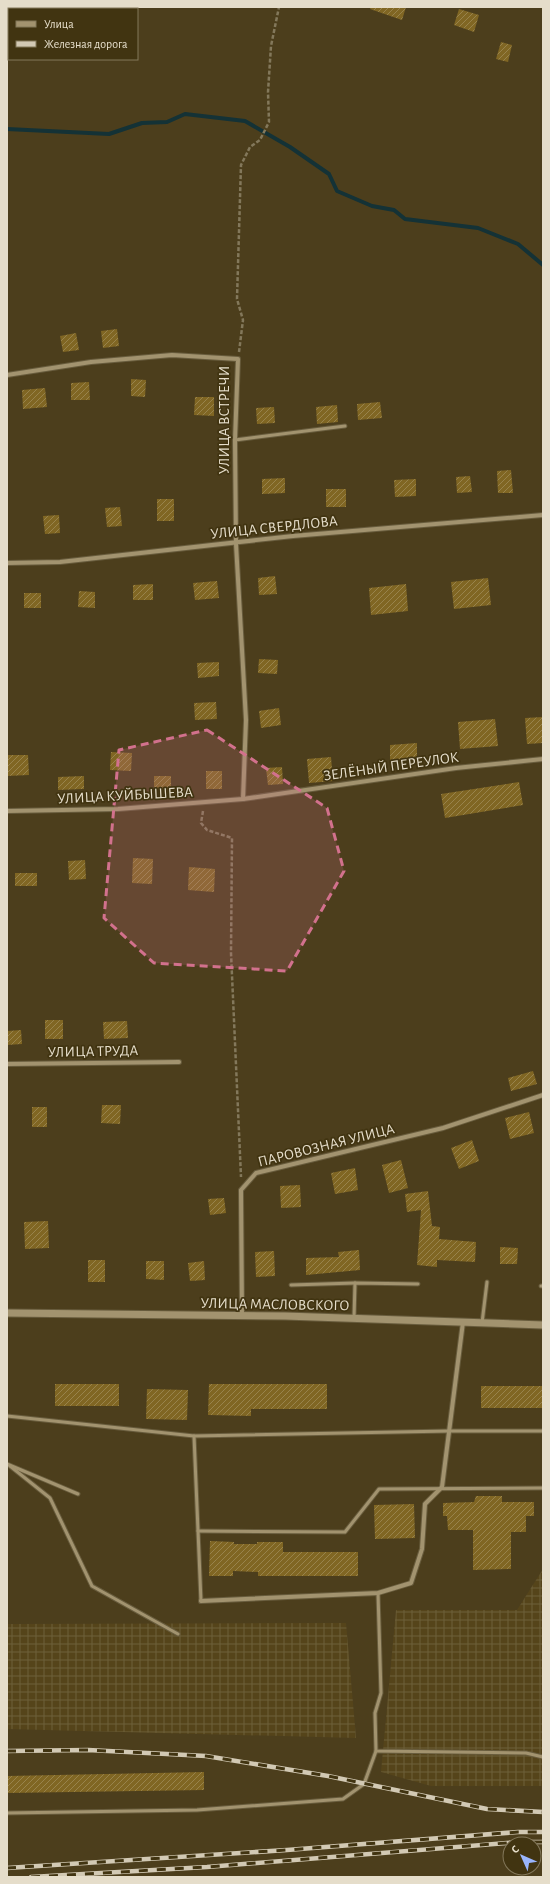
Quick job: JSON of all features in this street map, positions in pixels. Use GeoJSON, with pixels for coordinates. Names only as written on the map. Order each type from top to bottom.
{"type":"FeatureCollection","features":[{"type":"Feature","properties":{"kind":"street","name":"УЛИЦА ВСТРЕЧИ"},"geometry":{"type":"LineString","coordinates":[[7,375],[91,362],[172,355],[238,359],[235,440],[236,544],[246,720],[243,799]]}},
{"type":"Feature","properties":{"kind":"street","name":"УЛИЦА СВЕРДЛОВА"},"geometry":{"type":"LineString","coordinates":[[7,563],[60,562],[236,544],[293,536],[543,515]]}},
{"type":"Feature","properties":{"kind":"street","name":"ЗЕЛЁНЫЙ ПЕРЕУЛОК"},"geometry":{"type":"LineString","coordinates":[[243,799],[456,768],[543,759]]}},
{"type":"Feature","properties":{"kind":"street","name":"УЛИЦА КУЙБЫШЕВА"},"geometry":{"type":"LineString","coordinates":[[7,811],[118,809],[243,799]]}},
{"type":"Feature","properties":{"kind":"street","name":"УЛИЦА ТРУДА"},"geometry":{"type":"LineString","coordinates":[[7,1064],[179,1062]]}},
{"type":"Feature","properties":{"kind":"street","name":"ПАРОВОЗНАЯ УЛИЦА"},"geometry":{"type":"LineString","coordinates":[[241,1190],[256,1173],[443,1128],[543,1095]]}},
{"type":"Feature","properties":{"kind":"street"},"geometry":{"type":"LineString","coordinates":[[241,1190],[242,1316]]}},
{"type":"Feature","properties":{"kind":"street","name":"УЛИЦА МАСЛОВСКОГО"},"geometry":{"type":"LineString","coordinates":[[7,1313],[354,1318],[543,1325]]}},
{"type":"Feature","properties":{"kind":"street"},"geometry":{"type":"LineString","coordinates":[[201,1601],[378,1593],[410,1584],[422,1549],[425,1504],[442,1487],[463,1322]]}},
{"type":"Feature","properties":{"kind":"lane"},"geometry":{"type":"LineString","coordinates":[[235,440],[345,426]]}},
{"type":"Feature","properties":{"kind":"lane"},"geometry":{"type":"LineString","coordinates":[[482,1323],[487,1282]]}},
{"type":"Feature","properties":{"kind":"lane"},"geometry":{"type":"LineString","coordinates":[[354,1318],[355,1283]]}},
{"type":"Feature","properties":{"kind":"lane"},"geometry":{"type":"LineString","coordinates":[[291,1284],[418,1284]]}},
{"type":"Feature","properties":{"kind":"lane"},"geometry":{"type":"LineString","coordinates":[[7,1416],[194,1436],[449,1431],[543,1431]]}},
{"type":"Feature","properties":{"kind":"lane"},"geometry":{"type":"LineString","coordinates":[[194,1436],[201,1601]]}},
{"type":"Feature","properties":{"kind":"lane"},"geometry":{"type":"LineString","coordinates":[[9,1465],[78,1494]]}},
{"type":"Feature","properties":{"kind":"lane"},"geometry":{"type":"LineString","coordinates":[[9,1465],[50,1498],[92,1586],[178,1634]]}},
{"type":"Feature","properties":{"kind":"lane"},"geometry":{"type":"LineString","coordinates":[[198,1531],[345,1532],[379,1489],[442,1487],[543,1488]]}},
{"type":"Feature","properties":{"kind":"lane"},"geometry":{"type":"LineString","coordinates":[[7,1812],[197,1810],[343,1800],[364,1784],[376,1750],[375,1713],[381,1693],[378,1593]]}},
{"type":"Feature","properties":{"kind":"lane"},"geometry":{"type":"LineString","coordinates":[[376,1750],[526,1753],[543,1757]]}},
{"type":"Feature","properties":{"kind":"path"},"geometry":{"type":"LineString","coordinates":[[238,359],[243,320],[237,299],[241,165],[250,147],[260,140],[269,122],[268,92],[271,46],[279,7]]}},
{"type":"Feature","properties":{"kind":"path"},"geometry":{"type":"LineString","coordinates":[[205,803],[201,823],[207,830],[232,838],[231,953],[241,1190]]}},
{"type":"Feature","properties":{"kind":"highlighted area"},"geometry":{"type":"Polygon","coordinates":[[[207,730],[327,808],[344,871],[287,971],[154,963],[104,918],[119,750],[207,730]]]}},
{"type":"Feature","properties":{"kind":"shaded area"},"geometry":{"type":"Polygon","coordinates":[[[543,1569],[543,1786],[431,1786],[381,1772],[396,1610],[517,1610],[543,1569]]]}},
{"type":"Feature","properties":{"kind":"shaded area"},"geometry":{"type":"Polygon","coordinates":[[[346,1623],[356,1738],[7,1729],[7,1624],[346,1623]]]}},
{"type":"Feature","properties":{"kind":"building"},"geometry":{"type":"Polygon","coordinates":[[[371,7],[406,7],[402,20],[370,9],[371,7]]]}},
{"type":"Feature","properties":{"kind":"building"},"geometry":{"type":"Polygon","coordinates":[[[459,9],[479,15],[474,32],[454,25],[459,9]]]}},
{"type":"Feature","properties":{"kind":"building"},"geometry":{"type":"Polygon","coordinates":[[[501,42],[512,45],[508,62],[496,59],[501,42]]]}},
{"type":"Feature","properties":{"kind":"building"},"geometry":{"type":"Polygon","coordinates":[[[117,329],[119,346],[103,348],[101,331],[117,329]]]}},
{"type":"Feature","properties":{"kind":"building"},"geometry":{"type":"Polygon","coordinates":[[[76,333],[79,350],[63,352],[60,336],[76,333]]]}},
{"type":"Feature","properties":{"kind":"building"},"geometry":{"type":"Polygon","coordinates":[[[131,379],[146,380],[145,397],[131,396],[131,379]]]}},
{"type":"Feature","properties":{"kind":"building"},"geometry":{"type":"Polygon","coordinates":[[[89,382],[90,400],[71,400],[71,383],[89,382]]]}},
{"type":"Feature","properties":{"kind":"building"},"geometry":{"type":"Polygon","coordinates":[[[45,388],[47,407],[23,409],[22,390],[45,388]]]}},
{"type":"Feature","properties":{"kind":"building"},"geometry":{"type":"Polygon","coordinates":[[[195,397],[214,397],[214,416],[194,415],[195,397]]]}},
{"type":"Feature","properties":{"kind":"building"},"geometry":{"type":"Polygon","coordinates":[[[380,402],[382,418],[358,420],[357,404],[380,402]]]}},
{"type":"Feature","properties":{"kind":"building"},"geometry":{"type":"Polygon","coordinates":[[[337,405],[338,422],[317,424],[316,407],[337,405]]]}},
{"type":"Feature","properties":{"kind":"building"},"geometry":{"type":"Polygon","coordinates":[[[274,407],[275,423],[257,424],[256,408],[274,407]]]}},
{"type":"Feature","properties":{"kind":"building"},"geometry":{"type":"Polygon","coordinates":[[[511,470],[513,493],[498,493],[497,471],[511,470]]]}},
{"type":"Feature","properties":{"kind":"building"},"geometry":{"type":"Polygon","coordinates":[[[470,476],[472,492],[457,493],[456,477],[470,476]]]}},
{"type":"Feature","properties":{"kind":"building"},"geometry":{"type":"Polygon","coordinates":[[[285,478],[285,493],[262,494],[262,479],[285,478]]]}},
{"type":"Feature","properties":{"kind":"building"},"geometry":{"type":"Polygon","coordinates":[[[416,479],[416,496],[395,497],[394,480],[416,479]]]}},
{"type":"Feature","properties":{"kind":"building"},"geometry":{"type":"Polygon","coordinates":[[[326,489],[346,489],[346,507],[326,507],[326,489]]]}},
{"type":"Feature","properties":{"kind":"building"},"geometry":{"type":"Polygon","coordinates":[[[157,499],[174,499],[174,521],[157,521],[157,499]]]}},
{"type":"Feature","properties":{"kind":"building"},"geometry":{"type":"Polygon","coordinates":[[[120,507],[122,526],[107,527],[105,508],[120,507]]]}},
{"type":"Feature","properties":{"kind":"building"},"geometry":{"type":"Polygon","coordinates":[[[59,515],[60,533],[45,534],[43,516],[59,515]]]}},
{"type":"Feature","properties":{"kind":"building"},"geometry":{"type":"Polygon","coordinates":[[[275,576],[277,594],[259,595],[258,578],[275,576]]]}},
{"type":"Feature","properties":{"kind":"building"},"geometry":{"type":"Polygon","coordinates":[[[488,578],[491,605],[454,609],[451,582],[488,578]]]}},
{"type":"Feature","properties":{"kind":"building"},"geometry":{"type":"Polygon","coordinates":[[[217,581],[219,598],[195,600],[193,583],[217,581]]]}},
{"type":"Feature","properties":{"kind":"building"},"geometry":{"type":"Polygon","coordinates":[[[153,584],[153,600],[133,600],[133,585],[153,584]]]}},
{"type":"Feature","properties":{"kind":"building"},"geometry":{"type":"Polygon","coordinates":[[[406,584],[408,611],[371,615],[369,588],[406,584]]]}},
{"type":"Feature","properties":{"kind":"building"},"geometry":{"type":"Polygon","coordinates":[[[79,591],[95,592],[95,608],[78,607],[79,591]]]}},
{"type":"Feature","properties":{"kind":"building"},"geometry":{"type":"Polygon","coordinates":[[[24,593],[41,593],[41,608],[24,608],[24,593]]]}},
{"type":"Feature","properties":{"kind":"building"},"geometry":{"type":"Polygon","coordinates":[[[259,659],[278,660],[277,674],[258,673],[259,659]]]}},
{"type":"Feature","properties":{"kind":"building"},"geometry":{"type":"Polygon","coordinates":[[[219,662],[219,676],[198,678],[197,663],[219,662]]]}},
{"type":"Feature","properties":{"kind":"building"},"geometry":{"type":"Polygon","coordinates":[[[216,702],[217,719],[195,720],[194,703],[216,702]]]}},
{"type":"Feature","properties":{"kind":"building"},"geometry":{"type":"Polygon","coordinates":[[[279,708],[281,725],[261,728],[259,711],[279,708]]]}},
{"type":"Feature","properties":{"kind":"building"},"geometry":{"type":"Polygon","coordinates":[[[543,717],[543,743],[527,744],[525,718],[543,717]]]}},
{"type":"Feature","properties":{"kind":"building"},"geometry":{"type":"Polygon","coordinates":[[[495,719],[498,746],[460,749],[458,722],[495,719]]]}},
{"type":"Feature","properties":{"kind":"building"},"geometry":{"type":"Polygon","coordinates":[[[417,743],[417,759],[390,760],[390,745],[417,743]]]}},
{"type":"Feature","properties":{"kind":"building"},"geometry":{"type":"Polygon","coordinates":[[[111,752],[132,753],[131,771],[110,770],[111,752]]]}},
{"type":"Feature","properties":{"kind":"building"},"geometry":{"type":"Polygon","coordinates":[[[7,755],[28,755],[29,775],[7,776],[7,755]]]}},
{"type":"Feature","properties":{"kind":"building"},"geometry":{"type":"Polygon","coordinates":[[[331,757],[333,781],[309,783],[307,759],[331,757]]]}},
{"type":"Feature","properties":{"kind":"building"},"geometry":{"type":"Polygon","coordinates":[[[282,767],[283,784],[268,785],[266,768],[282,767]]]}},
{"type":"Feature","properties":{"kind":"building"},"geometry":{"type":"Polygon","coordinates":[[[206,771],[222,771],[222,789],[206,789],[206,771]]]}},
{"type":"Feature","properties":{"kind":"building"},"geometry":{"type":"Polygon","coordinates":[[[84,776],[84,789],[58,790],[58,777],[84,776]]]}},
{"type":"Feature","properties":{"kind":"building"},"geometry":{"type":"Polygon","coordinates":[[[154,776],[171,776],[171,790],[154,790],[154,776]]]}},
{"type":"Feature","properties":{"kind":"building"},"geometry":{"type":"Polygon","coordinates":[[[519,782],[523,805],[445,818],[441,794],[519,782]]]}},
{"type":"Feature","properties":{"kind":"building"},"geometry":{"type":"Polygon","coordinates":[[[133,858],[153,859],[152,884],[132,883],[133,858]]]}},
{"type":"Feature","properties":{"kind":"building"},"geometry":{"type":"Polygon","coordinates":[[[85,860],[86,879],[69,880],[68,861],[85,860]]]}},
{"type":"Feature","properties":{"kind":"building"},"geometry":{"type":"Polygon","coordinates":[[[189,867],[215,869],[214,892],[188,890],[189,867]]]}},
{"type":"Feature","properties":{"kind":"building"},"geometry":{"type":"Polygon","coordinates":[[[15,873],[37,873],[37,886],[15,886],[15,873]]]}},
{"type":"Feature","properties":{"kind":"building"},"geometry":{"type":"Polygon","coordinates":[[[45,1020],[63,1020],[63,1039],[45,1039],[45,1020]]]}},
{"type":"Feature","properties":{"kind":"building"},"geometry":{"type":"Polygon","coordinates":[[[127,1021],[128,1038],[104,1039],[103,1022],[127,1021]]]}},
{"type":"Feature","properties":{"kind":"building"},"geometry":{"type":"Polygon","coordinates":[[[21,1030],[22,1044],[7,1045],[7,1031],[21,1030]]]}},
{"type":"Feature","properties":{"kind":"building"},"geometry":{"type":"Polygon","coordinates":[[[533,1071],[537,1084],[511,1091],[508,1078],[533,1071]]]}},
{"type":"Feature","properties":{"kind":"building"},"geometry":{"type":"Polygon","coordinates":[[[102,1105],[121,1105],[120,1124],[101,1123],[102,1105]]]}},
{"type":"Feature","properties":{"kind":"building"},"geometry":{"type":"Polygon","coordinates":[[[32,1107],[47,1107],[47,1127],[32,1127],[32,1107]]]}},
{"type":"Feature","properties":{"kind":"building"},"geometry":{"type":"Polygon","coordinates":[[[529,1112],[534,1133],[510,1139],[505,1118],[529,1112]]]}},
{"type":"Feature","properties":{"kind":"building"},"geometry":{"type":"Polygon","coordinates":[[[472,1140],[479,1161],[459,1169],[451,1148],[472,1140]]]}},
{"type":"Feature","properties":{"kind":"building"},"geometry":{"type":"Polygon","coordinates":[[[401,1160],[408,1188],[389,1193],[382,1165],[401,1160]]]}},
{"type":"Feature","properties":{"kind":"building"},"geometry":{"type":"Polygon","coordinates":[[[355,1168],[358,1190],[335,1194],[331,1173],[355,1168]]]}},
{"type":"Feature","properties":{"kind":"building"},"geometry":{"type":"Polygon","coordinates":[[[300,1185],[301,1207],[281,1208],[280,1186],[300,1185]]]}},
{"type":"Feature","properties":{"kind":"building"},"geometry":{"type":"Polygon","coordinates":[[[428,1191],[432,1226],[440,1227],[439,1239],[476,1242],[475,1262],[437,1260],[437,1267],[417,1265],[421,1210],[407,1212],[405,1194],[428,1191]]]}},
{"type":"Feature","properties":{"kind":"building"},"geometry":{"type":"Polygon","coordinates":[[[224,1198],[226,1213],[210,1215],[208,1199],[224,1198]]]}},
{"type":"Feature","properties":{"kind":"building"},"geometry":{"type":"Polygon","coordinates":[[[48,1221],[49,1248],[25,1249],[24,1222],[48,1221]]]}},
{"type":"Feature","properties":{"kind":"building"},"geometry":{"type":"Polygon","coordinates":[[[500,1247],[518,1248],[517,1264],[500,1264],[500,1247]]]}},
{"type":"Feature","properties":{"kind":"building"},"geometry":{"type":"Polygon","coordinates":[[[359,1250],[360,1270],[306,1275],[306,1258],[339,1257],[338,1252],[359,1250]]]}},
{"type":"Feature","properties":{"kind":"building"},"geometry":{"type":"Polygon","coordinates":[[[274,1251],[275,1276],[256,1277],[255,1252],[274,1251]]]}},
{"type":"Feature","properties":{"kind":"building"},"geometry":{"type":"Polygon","coordinates":[[[88,1260],[105,1260],[105,1282],[88,1282],[88,1260]]]}},
{"type":"Feature","properties":{"kind":"building"},"geometry":{"type":"Polygon","coordinates":[[[146,1261],[164,1261],[164,1280],[146,1279],[146,1261]]]}},
{"type":"Feature","properties":{"kind":"building"},"geometry":{"type":"Polygon","coordinates":[[[204,1261],[205,1280],[190,1281],[188,1263],[204,1261]]]}},
{"type":"Feature","properties":{"kind":"building"},"geometry":{"type":"Polygon","coordinates":[[[55,1384],[119,1384],[119,1406],[55,1406],[55,1384]]]}},
{"type":"Feature","properties":{"kind":"building"},"geometry":{"type":"Polygon","coordinates":[[[209,1384],[327,1384],[327,1409],[251,1409],[251,1416],[208,1415],[209,1384]]]}},
{"type":"Feature","properties":{"kind":"building"},"geometry":{"type":"Polygon","coordinates":[[[481,1386],[543,1386],[543,1408],[481,1408],[481,1386]]]}},
{"type":"Feature","properties":{"kind":"building"},"geometry":{"type":"Polygon","coordinates":[[[147,1389],[188,1390],[187,1420],[146,1419],[147,1389]]]}},
{"type":"Feature","properties":{"kind":"building"},"geometry":{"type":"Polygon","coordinates":[[[476,1496],[502,1496],[502,1502],[534,1502],[534,1516],[526,1516],[526,1532],[511,1532],[511,1569],[473,1570],[473,1530],[448,1530],[447,1516],[443,1516],[443,1503],[474,1502],[476,1496]]]}},
{"type":"Feature","properties":{"kind":"building"},"geometry":{"type":"Polygon","coordinates":[[[414,1504],[415,1538],[375,1539],[374,1505],[414,1504]]]}},
{"type":"Feature","properties":{"kind":"building"},"geometry":{"type":"Polygon","coordinates":[[[210,1541],[234,1542],[234,1544],[283,1542],[283,1552],[358,1552],[358,1576],[258,1576],[258,1572],[233,1571],[233,1576],[209,1576],[210,1541]]]}},
{"type":"Feature","properties":{"kind":"building"},"geometry":{"type":"Polygon","coordinates":[[[204,1772],[204,1790],[7,1793],[7,1776],[204,1772]]]}},
{"type":"Feature","properties":{"kind":"waterway"},"geometry":{"type":"LineString","coordinates":[[7,129],[109,134],[142,123],[167,122],[185,114],[245,121],[290,147],[329,174],[337,191],[372,206],[394,210],[405,219],[478,228],[518,244],[543,265]]}},
{"type":"Feature","properties":{"kind":"railway"},"geometry":{"type":"LineString","coordinates":[[7,1751],[88,1750],[206,1756],[328,1776],[487,1809],[543,1812]]}},
{"type":"Feature","properties":{"kind":"railway"},"geometry":{"type":"LineString","coordinates":[[7,1868],[287,1850],[518,1832],[543,1832]]}},
{"type":"Feature","properties":{"kind":"railway"},"geometry":{"type":"LineString","coordinates":[[31,1877],[207,1867],[518,1842],[543,1842]]}}]}
